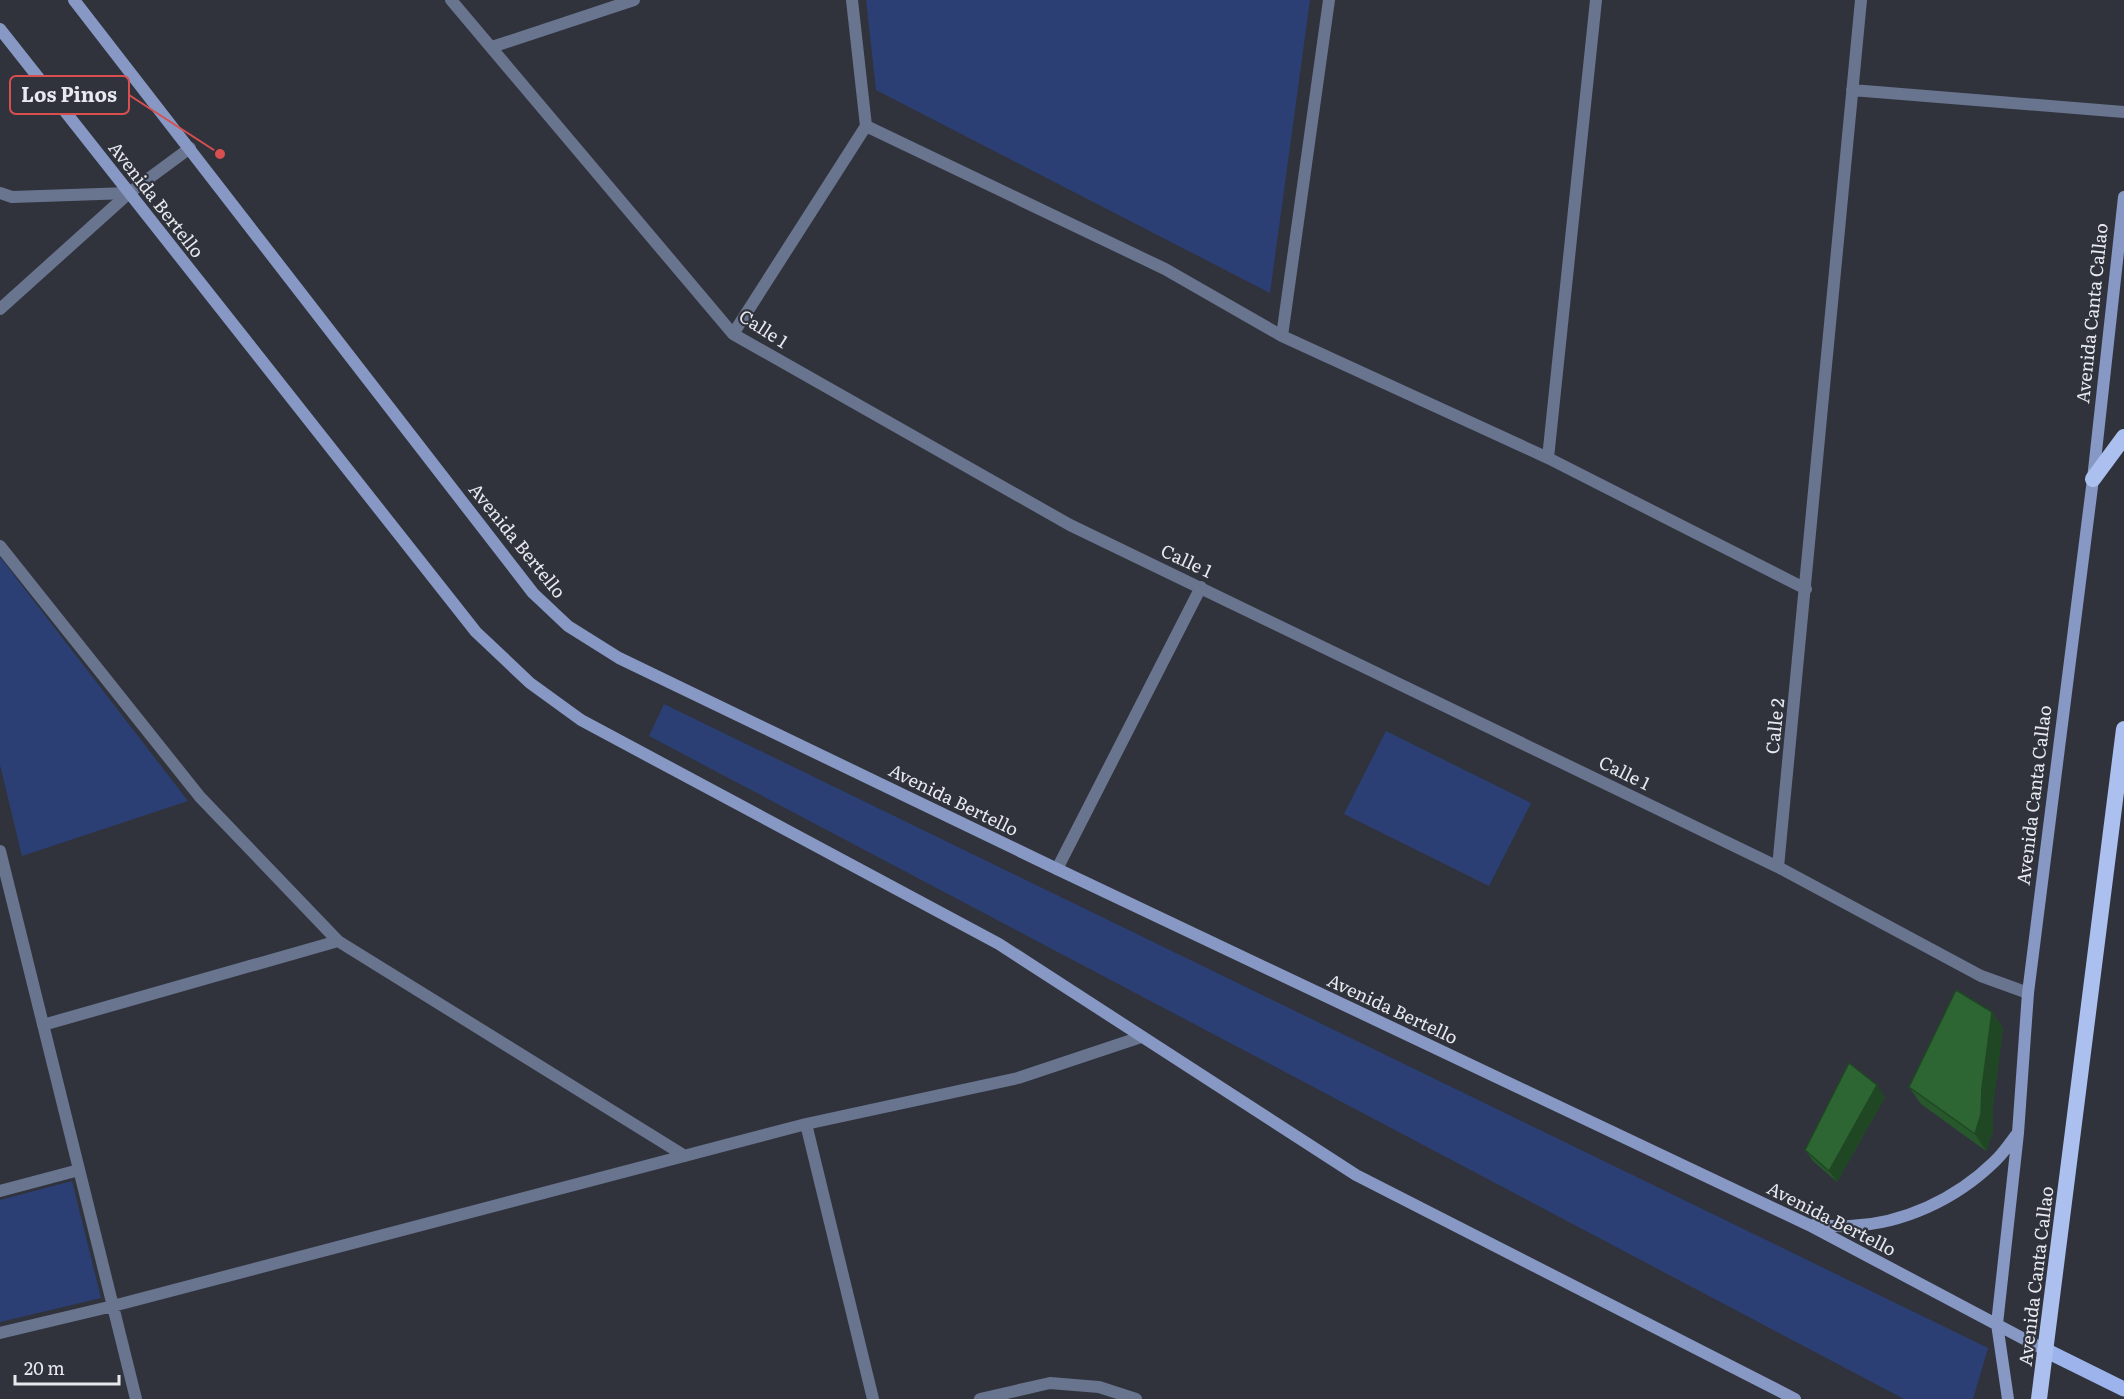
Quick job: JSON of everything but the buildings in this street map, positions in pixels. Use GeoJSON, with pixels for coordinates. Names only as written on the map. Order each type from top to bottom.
{"type":"FeatureCollection","features":[{"type":"Feature","properties":{"kind":"highway"},"geometry":{"type":"LineString","coordinates":[[2093,479],[2124,437]]}},
{"type":"Feature","properties":{"kind":"highway","name":"Avenida Canta Callao"},"geometry":{"type":"LineString","coordinates":[[2039,1399],[2124,729]]}},
{"type":"Feature","properties":{"kind":"main road","name":"Avenida Bertello"},"geometry":{"type":"LineString","coordinates":[[74,0],[533,592],[568,626],[619,658],[1057,869],[1809,1225],[2045,1350]]}},
{"type":"Feature","properties":{"kind":"main road","name":"Avenida Bertello"},"geometry":{"type":"LineString","coordinates":[[0,29],[476,632],[530,683],[580,720],[999,945],[1356,1175],[1795,1399]]}},
{"type":"Feature","properties":{"kind":"main road","name":"Avenida Canta Callao"},"geometry":{"type":"LineString","coordinates":[[2008,1399],[1997,1324],[2018,1133],[2028,993],[2093,479],[2124,197]]}},
{"type":"Feature","properties":{"kind":"main road"},"geometry":{"type":"LineString","coordinates":[[1809,1225],[1850,1226],[1891,1220],[1930,1207],[1966,1186],[1987,1168],[2018,1133]]}},
{"type":"Feature","properties":{"kind":"main road"},"geometry":{"type":"LineString","coordinates":[[2045,1350],[2124,1389]]}},
{"type":"Feature","properties":{"kind":"street","name":"Calle 1"},"geometry":{"type":"LineString","coordinates":[[451,0],[733,334],[1070,525],[1778,867],[1981,976],[2028,993]]}},
{"type":"Feature","properties":{"kind":"street"},"geometry":{"type":"LineString","coordinates":[[492,47],[634,0]]}},
{"type":"Feature","properties":{"kind":"street"},"geometry":{"type":"LineString","coordinates":[[733,334],[866,126],[852,0]]}},
{"type":"Feature","properties":{"kind":"street"},"geometry":{"type":"LineString","coordinates":[[1282,336],[1329,0]]}},
{"type":"Feature","properties":{"kind":"street"},"geometry":{"type":"LineString","coordinates":[[1548,458],[1596,0]]}},
{"type":"Feature","properties":{"kind":"street","name":"Calle 2"},"geometry":{"type":"LineString","coordinates":[[1778,867],[1861,0]]}},
{"type":"Feature","properties":{"kind":"street"},"geometry":{"type":"LineString","coordinates":[[1852,90],[2124,112]]}},
{"type":"Feature","properties":{"kind":"street"},"geometry":{"type":"LineString","coordinates":[[866,126],[1165,269],[1282,336],[1548,458],[1806,589]]}},
{"type":"Feature","properties":{"kind":"street"},"geometry":{"type":"LineString","coordinates":[[0,309],[129,193],[189,148]]}},
{"type":"Feature","properties":{"kind":"street"},"geometry":{"type":"LineString","coordinates":[[0,192],[12,197],[129,193]]}},
{"type":"Feature","properties":{"kind":"street"},"geometry":{"type":"LineString","coordinates":[[0,546],[200,797],[338,941],[685,1156]]}},
{"type":"Feature","properties":{"kind":"street"},"geometry":{"type":"LineString","coordinates":[[1057,869],[1201,587]]}},
{"type":"Feature","properties":{"kind":"street"},"geometry":{"type":"LineString","coordinates":[[0,850],[2,866],[136,1399]]}},
{"type":"Feature","properties":{"kind":"street"},"geometry":{"type":"LineString","coordinates":[[43,1025],[338,941]]}},
{"type":"Feature","properties":{"kind":"street"},"geometry":{"type":"LineString","coordinates":[[0,1333],[113,1306],[806,1124],[1018,1078],[1141,1037]]}},
{"type":"Feature","properties":{"kind":"street"},"geometry":{"type":"LineString","coordinates":[[806,1124],[873,1399]]}},
{"type":"Feature","properties":{"kind":"street"},"geometry":{"type":"LineString","coordinates":[[0,1191],[80,1170]]}},
{"type":"Feature","properties":{"kind":"street"},"geometry":{"type":"LineString","coordinates":[[980,1399],[1050,1383],[1099,1387],[1136,1399]]}},
{"type":"Feature","properties":{"kind":"shaded area"},"geometry":{"type":"Polygon","coordinates":[[[866,0],[1310,0],[1270,293],[876,90],[866,0]]]}},
{"type":"Feature","properties":{"kind":"shaded area"},"geometry":{"type":"Polygon","coordinates":[[[0,557],[188,801],[22,856],[0,765],[0,557]]]}},
{"type":"Feature","properties":{"kind":"shaded area"},"geometry":{"type":"Polygon","coordinates":[[[664,704],[1988,1348],[1973,1399],[1904,1399],[649,736],[664,704]]]}},
{"type":"Feature","properties":{"kind":"shaded area"},"geometry":{"type":"Polygon","coordinates":[[[1386,731],[1531,803],[1489,886],[1344,814],[1386,731]]]}},
{"type":"Feature","properties":{"kind":"shaded area"},"geometry":{"type":"Polygon","coordinates":[[[72,1181],[101,1298],[0,1322],[0,1200],[72,1181]]]}},
{"type":"Feature","properties":{"kind":"place","name":"Los Pinos"},"geometry":{"type":"Point","coordinates":[220,154]}}]}
